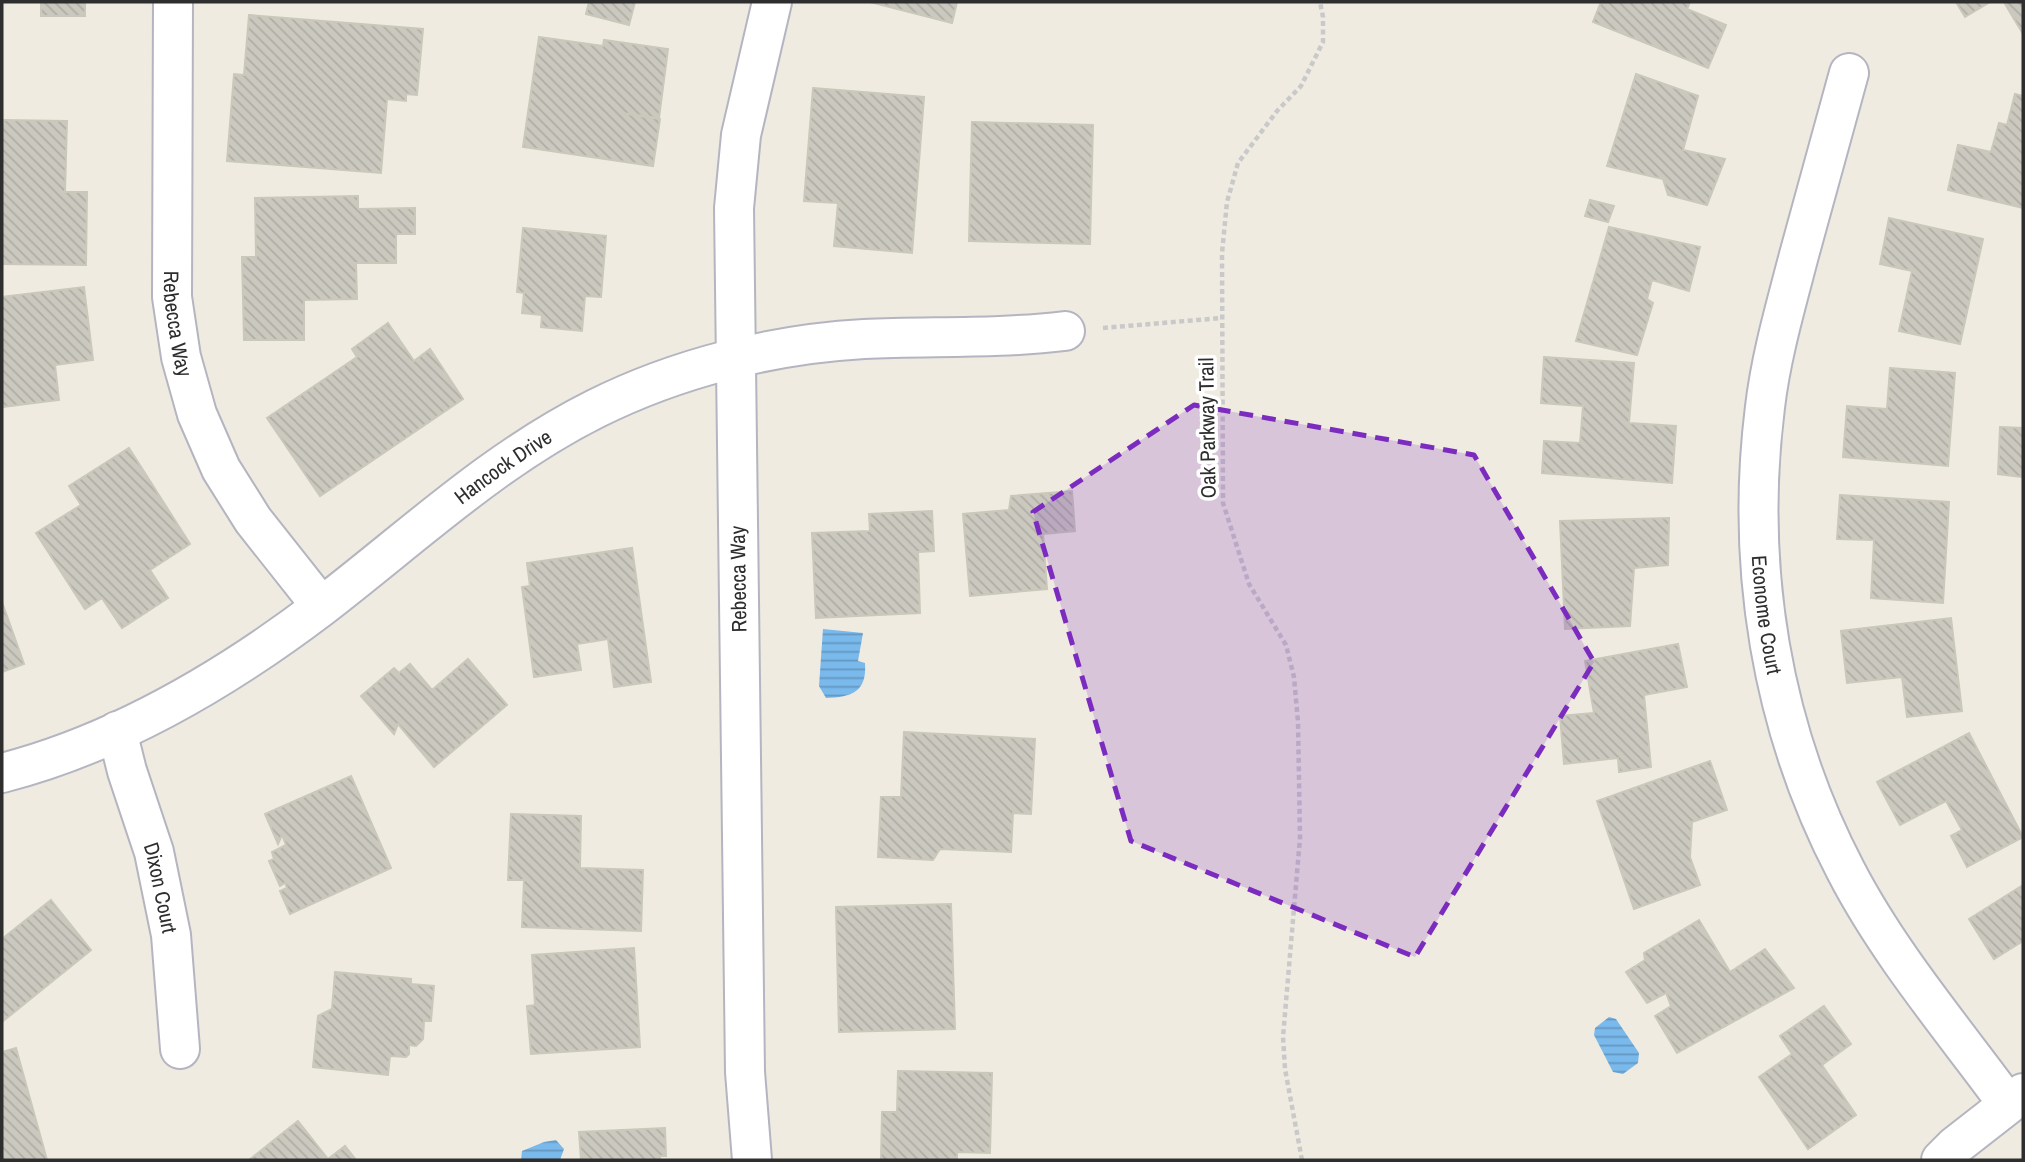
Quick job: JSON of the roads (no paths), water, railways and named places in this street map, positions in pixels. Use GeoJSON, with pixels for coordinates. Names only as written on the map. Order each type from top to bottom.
{"type":"FeatureCollection","features":[{"type":"Feature","properties":{"kind":"street","name":"Rebecca Way"},"geometry":{"type":"LineString","coordinates":[[173,2],[173,297],[180,356],[197,414],[221,469],[253,520],[321,606]]}},
{"type":"Feature","properties":{"kind":"street","name":"Rebecca Way"},"geometry":{"type":"LineString","coordinates":[[752,1160],[744,1072],[734,208],[741,135],[772,2]]}},
{"type":"Feature","properties":{"kind":"street","name":"Econome Court"},"geometry":{"type":"LineString","coordinates":[[1849,73],[1780,325],[1765,405],[1758,484],[1759,565],[1769,645],[1786,723],[1812,798],[1846,871],[1887,940],[2015,1098]]}},
{"type":"Feature","properties":{"kind":"street","name":"Hancock Drive"},"geometry":{"type":"LineString","coordinates":[[2,773],[117,731],[161,711],[245,662],[321,606],[468,488],[531,445],[596,409],[666,380],[735,359],[786,348],[861,340],[1018,337],[1065,331]]}},
{"type":"Feature","properties":{"kind":"street","name":"Dixon Court"},"geometry":{"type":"LineString","coordinates":[[117,731],[127,771],[154,852],[171,935],[180,1049]]}},
{"type":"Feature","properties":{"kind":"street"},"geometry":{"type":"LineString","coordinates":[[1941,1160],[2015,1098]]}},
{"type":"Feature","properties":{"kind":"water"},"geometry":{"type":"Polygon","coordinates":[[[823,629],[863,633],[858,661],[865,663],[865,673],[860,687],[850,694],[826,698],[819,686],[823,629]]]}},
{"type":"Feature","properties":{"kind":"water"},"geometry":{"type":"Polygon","coordinates":[[[1609,1017],[1616,1019],[1639,1053],[1638,1063],[1623,1074],[1613,1072],[1594,1035],[1595,1028],[1609,1017]]]}},
{"type":"Feature","properties":{"kind":"water"},"geometry":{"type":"Polygon","coordinates":[[[556,1140],[564,1149],[560,1160],[521,1160],[522,1151],[556,1140]]]}}]}
